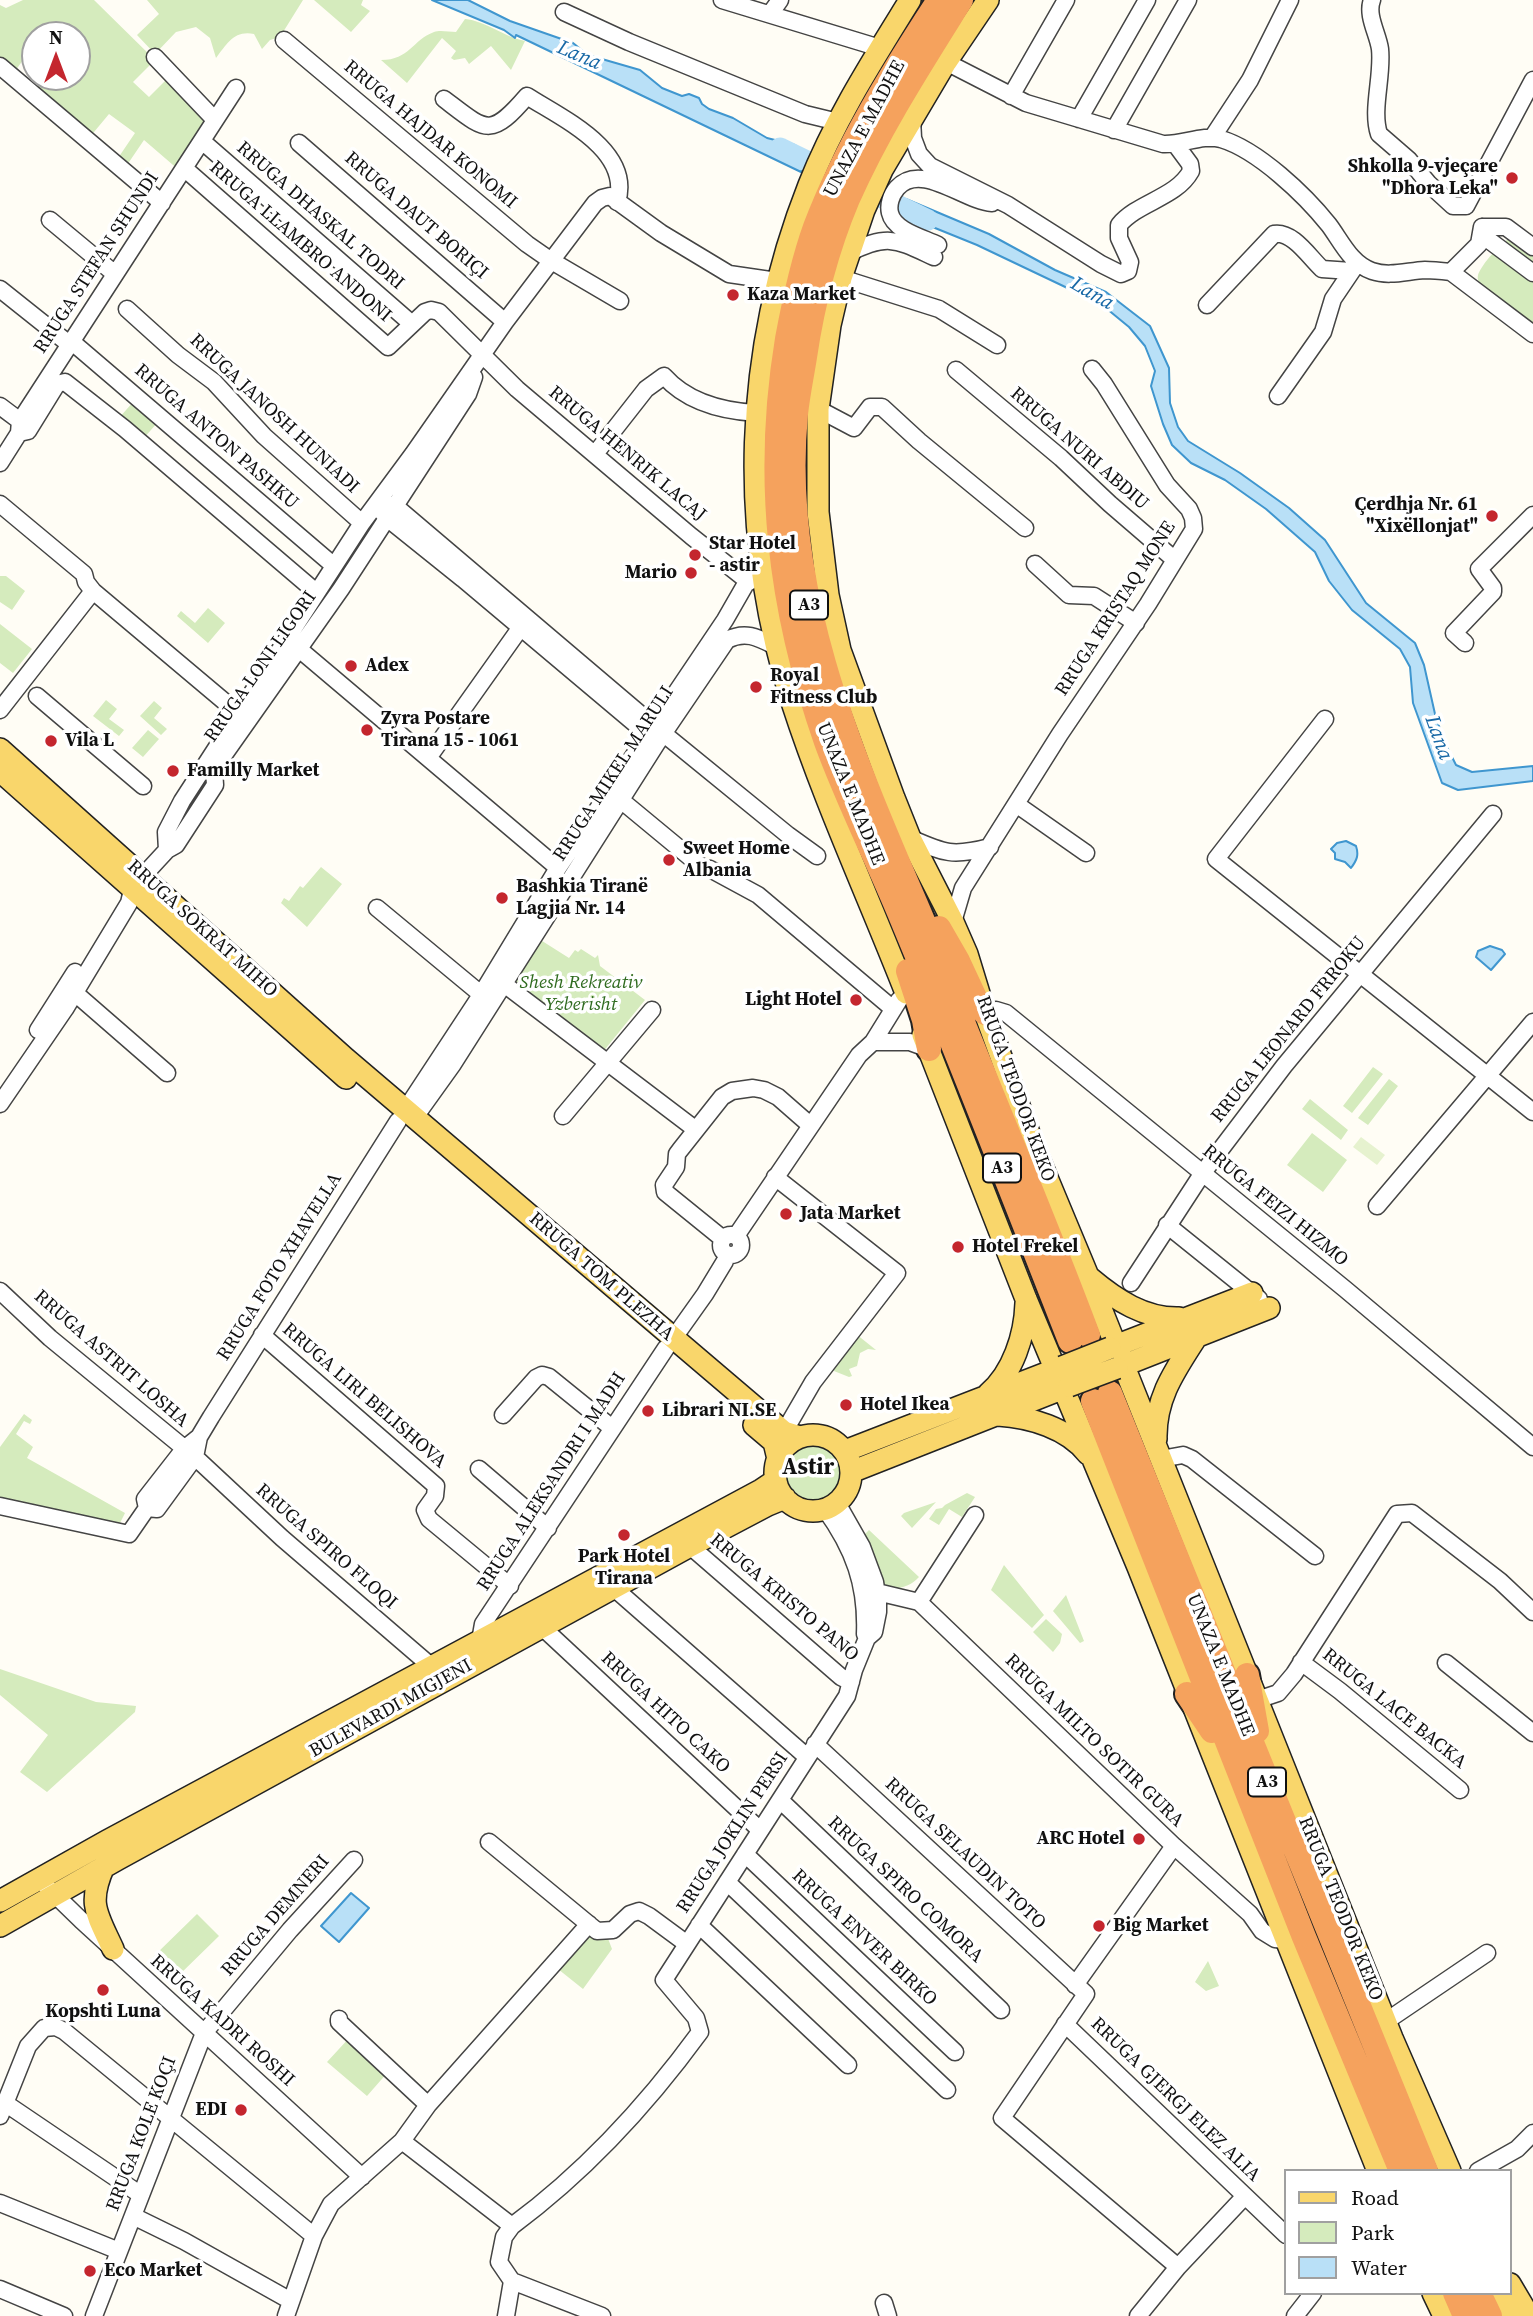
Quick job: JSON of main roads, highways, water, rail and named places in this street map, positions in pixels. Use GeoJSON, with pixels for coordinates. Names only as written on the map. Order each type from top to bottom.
{"type":"FeatureCollection","features":[{"type":"Feature","properties":{"kind":"highway","name":"UNAZA E MADHE"},"geometry":{"type":"LineString","coordinates":[[939,0],[906,51],[837,198],[814,230],[790,321],[776,415],[775,492],[780,550],[794,634],[826,742],[923,920],[1079,1338]]}},
{"type":"Feature","properties":{"kind":"highway","name":"UNAZA E MADHE"},"geometry":{"type":"LineString","coordinates":[[856,156],[961,0]]}},
{"type":"Feature","properties":{"kind":"highway"},"geometry":{"type":"LineString","coordinates":[[929,1049],[924,1020],[906,962],[861,840],[868,818],[891,828],[931,915],[985,1013]]}},
{"type":"Feature","properties":{"kind":"highway","name":"UNAZA E MADHE"},"geometry":{"type":"LineString","coordinates":[[1102,1397],[1250,1770],[1425,2169]]}},
{"type":"Feature","properties":{"kind":"highway"},"geometry":{"type":"LineString","coordinates":[[1247,1675],[1250,1770]]}},
{"type":"Feature","properties":{"kind":"highway"},"geometry":{"type":"LineString","coordinates":[[1187,1694],[1250,1770]]}},
{"type":"Feature","properties":{"kind":"highway","name":"UNAZA E MADHE"},"geometry":{"type":"LineString","coordinates":[[1250,1770],[1328,1997],[1400,2169]]}},
{"type":"Feature","properties":{"kind":"highway"},"geometry":{"type":"LineString","coordinates":[[1456,2295],[1465,2316]]}},
{"type":"Feature","properties":{"kind":"highway"},"geometry":{"type":"LineString","coordinates":[[1480,2295],[1490,2316]]}},
{"type":"Feature","properties":{"kind":"main road","name":"RRUGA TEODOR KEKO"},"geometry":{"type":"LineString","coordinates":[[856,156],[838,122],[910,0]]}},
{"type":"Feature","properties":{"kind":"main road","name":"RRUGA TEODOR KEKO"},"geometry":{"type":"LineString","coordinates":[[988,0],[946,61],[912,118],[856,156],[837,198],[770,280],[770,310],[756,413],[756,520],[764,593],[792,702],[899,1000],[929,1049],[1026,1300],[1062,1378],[1376,2169]]}},
{"type":"Feature","properties":{"kind":"main road","name":"RRUGA TEODOR KEKO"},"geometry":{"type":"LineString","coordinates":[[837,198],[849,253],[828,336],[818,409],[818,512],[828,595],[840,650],[910,838],[967,954],[985,1013],[1033,1144],[1088,1276],[1117,1357],[1159,1453],[1385,2022],[1449,2169]]}},
{"type":"Feature","properties":{"kind":"main road","name":"RRUGA SOKRAT MIHO"},"geometry":{"type":"LineString","coordinates":[[0,749],[138,883]]}},
{"type":"Feature","properties":{"kind":"main road","name":"RRUGA SOKRAT MIHO"},"geometry":{"type":"LineString","coordinates":[[0,771],[138,883],[346,1059],[407,1119]]}},
{"type":"Feature","properties":{"kind":"main road","name":"RRUGA TOM PLEZHA"},"geometry":{"type":"LineString","coordinates":[[407,1119],[669,1344],[774,1442],[779,1479]]}},
{"type":"Feature","properties":{"kind":"main road"},"geometry":{"type":"LineString","coordinates":[[1088,1276],[1115,1298],[1146,1313],[1193,1327]]}},
{"type":"Feature","properties":{"kind":"main road"},"geometry":{"type":"LineString","coordinates":[[1159,1453],[1156,1418],[1160,1403],[1193,1327],[1252,1293]]}},
{"type":"Feature","properties":{"kind":"main road"},"geometry":{"type":"LineString","coordinates":[[848,1462],[990,1392],[1014,1357],[1023,1332],[1026,1300]]}},
{"type":"Feature","properties":{"kind":"main road"},"geometry":{"type":"LineString","coordinates":[[980,1399],[1062,1378],[1193,1327],[1269,1308]]}},
{"type":"Feature","properties":{"kind":"main road","name":"RRUGA TOM PLEZHA"},"geometry":{"type":"LineString","coordinates":[[669,1344],[792,1435]]}},
{"type":"Feature","properties":{"kind":"main road"},"geometry":{"type":"LineString","coordinates":[[848,1462],[996,1415],[1062,1378]]}},
{"type":"Feature","properties":{"kind":"main road"},"geometry":{"type":"LineString","coordinates":[[996,1415],[1028,1419],[1058,1431],[1083,1448],[1096,1466]]}},
{"type":"Feature","properties":{"kind":"main road"},"geometry":{"type":"LineString","coordinates":[[779,1479],[801,1509],[813,1511],[831,1506],[845,1494],[850,1484],[848,1462],[835,1441],[824,1436],[792,1435]]}},
{"type":"Feature","properties":{"kind":"main road","name":"BULEVARDI MIGJENI"},"geometry":{"type":"LineString","coordinates":[[0,1926],[104,1866],[690,1546],[779,1479],[786,1447],[792,1435]]}},
{"type":"Feature","properties":{"kind":"main road","name":"BULEVARDI MIGJENI"},"geometry":{"type":"LineString","coordinates":[[0,1901],[779,1479]]}},
{"type":"Feature","properties":{"kind":"main road"},"geometry":{"type":"LineString","coordinates":[[104,1866],[96,1884],[95,1907],[113,1949]]}},
{"type":"Feature","properties":{"kind":"main road"},"geometry":{"type":"LineString","coordinates":[[1512,2287],[1529,2316]]}},
{"type":"Feature","properties":{"kind":"main road"},"geometry":{"type":"LineString","coordinates":[[1428,2295],[1432,2316]]}},
{"type":"Feature","properties":{"kind":"main road"},"geometry":{"type":"LineString","coordinates":[[1434,2295],[1444,2316]]}},
{"type":"Feature","properties":{"kind":"main road"},"geometry":{"type":"LineString","coordinates":[[1500,2295],[1510,2316]]}},
{"type":"Feature","properties":{"kind":"water"},"geometry":{"type":"Polygon","coordinates":[[[432,0],[468,0],[510,21],[573,43],[588,55],[640,70],[662,88],[682,96],[689,94],[699,98],[709,109],[733,118],[767,138],[795,145],[809,156],[801,172],[516,35],[515,38],[504,30],[432,0]]]}},
{"type":"Feature","properties":{"kind":"water"},"geometry":{"type":"Polygon","coordinates":[[[906,199],[989,234],[1055,270],[1106,292],[1150,326],[1169,368],[1170,403],[1178,427],[1188,441],[1289,508],[1325,540],[1366,603],[1415,643],[1424,665],[1444,741],[1456,765],[1472,772],[1533,766],[1533,781],[1458,790],[1442,783],[1413,703],[1410,667],[1400,649],[1352,610],[1329,581],[1315,552],[1266,509],[1225,480],[1191,463],[1172,445],[1151,386],[1155,371],[1145,346],[1129,327],[1101,304],[977,245],[898,213],[906,199]]]}},
{"type":"Feature","properties":{"kind":"water"},"geometry":{"type":"Polygon","coordinates":[[[1346,841],[1357,849],[1357,857],[1351,868],[1345,862],[1335,859],[1335,853],[1331,849],[1337,843],[1346,841]]]}},
{"type":"Feature","properties":{"kind":"water"},"geometry":{"type":"Polygon","coordinates":[[[1490,946],[1502,950],[1505,954],[1491,970],[1476,957],[1478,951],[1490,946]]]}},
{"type":"Feature","properties":{"kind":"water"},"geometry":{"type":"Polygon","coordinates":[[[351,1893],[369,1908],[339,1942],[321,1926],[351,1893]]]}},
{"type":"Feature","properties":{"kind":"waterway","name":"Lana"},"geometry":{"type":"LineString","coordinates":[[780,148],[928,220]]}},
{"type":"Feature","properties":{"kind":"place","name":"Shkolla 9-vjeçare \"Dhora Leka\""},"geometry":{"type":"Point","coordinates":[1512,178]}},
{"type":"Feature","properties":{"kind":"place","name":"Kaza Market"},"geometry":{"type":"Point","coordinates":[733,295]}},
{"type":"Feature","properties":{"kind":"place","name":"Çerdhja Nr. 61 \"Xixëllonjat\""},"geometry":{"type":"Point","coordinates":[1492,516]}},
{"type":"Feature","properties":{"kind":"place","name":"Star Hotel - astir"},"geometry":{"type":"Point","coordinates":[695,555]}},
{"type":"Feature","properties":{"kind":"place","name":"Mario"},"geometry":{"type":"Point","coordinates":[691,573]}},
{"type":"Feature","properties":{"kind":"place","name":"Adex"},"geometry":{"type":"Point","coordinates":[351,666]}},
{"type":"Feature","properties":{"kind":"place","name":"Royal Fitness Club"},"geometry":{"type":"Point","coordinates":[756,687]}},
{"type":"Feature","properties":{"kind":"place","name":"Zyra Postare Tirana 15 - 1061"},"geometry":{"type":"Point","coordinates":[367,730]}},
{"type":"Feature","properties":{"kind":"place","name":"Vila L"},"geometry":{"type":"Point","coordinates":[51,741]}},
{"type":"Feature","properties":{"kind":"place","name":"Familly Market"},"geometry":{"type":"Point","coordinates":[173,771]}},
{"type":"Feature","properties":{"kind":"place","name":"Sweet Home Albania"},"geometry":{"type":"Point","coordinates":[669,860]}},
{"type":"Feature","properties":{"kind":"place","name":"Bashkia Tiranë Lagjia Nr. 14"},"geometry":{"type":"Point","coordinates":[502,898]}},
{"type":"Feature","properties":{"kind":"place","name":"Light Hotel"},"geometry":{"type":"Point","coordinates":[856,1000]}},
{"type":"Feature","properties":{"kind":"place","name":"Jata Market"},"geometry":{"type":"Point","coordinates":[786,1214]}},
{"type":"Feature","properties":{"kind":"place","name":"Hotel Frekel"},"geometry":{"type":"Point","coordinates":[958,1247]}},
{"type":"Feature","properties":{"kind":"place","name":"Hotel Ikea"},"geometry":{"type":"Point","coordinates":[846,1405]}},
{"type":"Feature","properties":{"kind":"place","name":"Librari NI.SE"},"geometry":{"type":"Point","coordinates":[648,1411]}},
{"type":"Feature","properties":{"kind":"place","name":"Park Hotel Tirana"},"geometry":{"type":"Point","coordinates":[624,1535]}},
{"type":"Feature","properties":{"kind":"place","name":"ARC Hotel"},"geometry":{"type":"Point","coordinates":[1139,1839]}},
{"type":"Feature","properties":{"kind":"place","name":"Big Market"},"geometry":{"type":"Point","coordinates":[1099,1926]}},
{"type":"Feature","properties":{"kind":"place","name":"Kopshti Luna"},"geometry":{"type":"Point","coordinates":[103,1990]}},
{"type":"Feature","properties":{"kind":"place","name":"EDI"},"geometry":{"type":"Point","coordinates":[241,2110]}},
{"type":"Feature","properties":{"kind":"place","name":"Eco Market"},"geometry":{"type":"Point","coordinates":[90,2271]}},
{"type":"Feature","properties":{"kind":"district","name":"Astir"},"geometry":{"type":"Point","coordinates":[808,1468]}},
{"type":"Feature","properties":{"kind":"park label","name":"Shesh Rekreativ Yzberisht"},"geometry":{"type":"Point","coordinates":[581,994]}}]}
